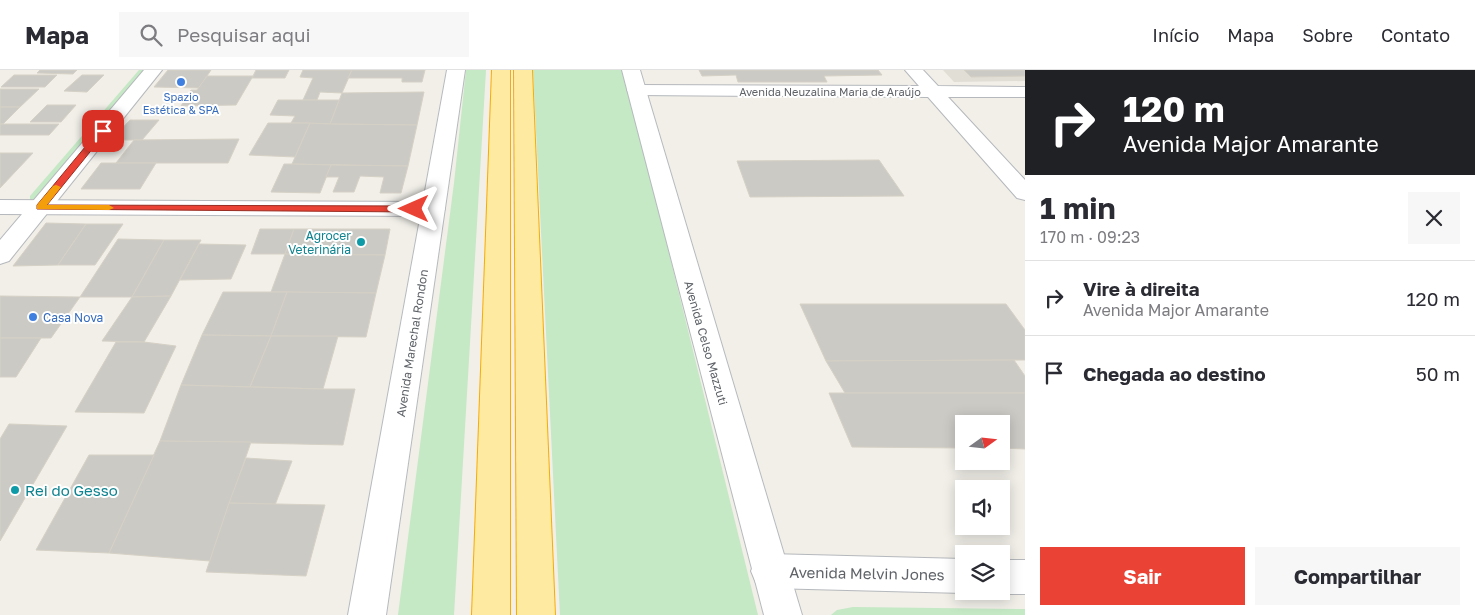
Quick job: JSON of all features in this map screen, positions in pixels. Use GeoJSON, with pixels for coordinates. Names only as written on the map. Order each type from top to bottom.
{"type":"FeatureCollection","features":[{"type":"Feature","properties":{"kind":"highway"},"geometry":{"type":"LineString","coordinates":[[491,615],[501,70]]}},
{"type":"Feature","properties":{"kind":"highway"},"geometry":{"type":"LineString","coordinates":[[523,70],[536,615]]}},
{"type":"Feature","properties":{"kind":"street"},"geometry":{"type":"LineString","coordinates":[[0,226],[8,207],[132,70]]}},
{"type":"Feature","properties":{"kind":"street"},"geometry":{"type":"LineString","coordinates":[[0,256],[153,70]]}},
{"type":"Feature","properties":{"kind":"street","name":"Avenida Marechal Rondon"},"geometry":{"type":"LineString","coordinates":[[367,615],[456,70]]}},
{"type":"Feature","properties":{"kind":"street"},"geometry":{"type":"LineString","coordinates":[[914,70],[1025,193]]}},
{"type":"Feature","properties":{"kind":"street","name":"Avenida Neuzalina Maria de Araújo"},"geometry":{"type":"LineString","coordinates":[[633,80],[932,91],[1025,92]]}},
{"type":"Feature","properties":{"kind":"street","name":"Avenida Celso Mazzuti"},"geometry":{"type":"LineString","coordinates":[[633,80],[769,571],[783,615]]}},
{"type":"Feature","properties":{"kind":"street"},"geometry":{"type":"LineString","coordinates":[[8,207],[434,209]]}},
{"type":"Feature","properties":{"kind":"street","name":"Avenida Melvin Jones"},"geometry":{"type":"LineString","coordinates":[[769,571],[955,576]]}},
{"type":"Feature","properties":{"kind":"street"},"geometry":{"type":"LineString","coordinates":[[1010,577],[1025,577]]}},
{"type":"Feature","properties":{"kind":"shaded area"},"geometry":{"type":"Polygon","coordinates":[[[943,70],[1025,70],[1025,81],[954,82],[943,70]]]}},
{"type":"Feature","properties":{"kind":"green space"},"geometry":{"type":"Polygon","coordinates":[[[139,70],[147,70],[36,199],[30,200],[30,196],[139,70]]]}},
{"type":"Feature","properties":{"kind":"green space"},"geometry":{"type":"Polygon","coordinates":[[[466,70],[486,70],[454,615],[398,615],[454,183],[466,70]]]}},
{"type":"Feature","properties":{"kind":"green space"},"geometry":{"type":"Polygon","coordinates":[[[533,70],[624,70],[758,615],[560,615],[533,70]]]}},
{"type":"Feature","properties":{"kind":"green space"},"geometry":{"type":"Polygon","coordinates":[[[853,607],[1025,609],[1025,615],[831,615],[837,610],[853,607]]]}},
{"type":"Feature","properties":{"kind":"building"},"geometry":{"type":"Polygon","coordinates":[[[40,70],[77,70],[73,74],[37,73],[40,70]]]}},
{"type":"Feature","properties":{"kind":"building","name":"Spazio Estética & SPA"},"geometry":{"type":"Polygon","coordinates":[[[168,70],[211,70],[199,88],[154,87],[168,70]]]}},
{"type":"Feature","properties":{"kind":"building"},"geometry":{"type":"Polygon","coordinates":[[[256,70],[289,70],[285,78],[252,78],[256,70]]]}},
{"type":"Feature","properties":{"kind":"building"},"geometry":{"type":"Polygon","coordinates":[[[303,70],[352,70],[342,93],[320,92],[317,100],[303,100],[313,78],[300,77],[303,70]]]}},
{"type":"Feature","properties":{"kind":"building"},"geometry":{"type":"Polygon","coordinates":[[[352,70],[425,70],[422,82],[402,82],[402,78],[348,78],[352,70]]]}},
{"type":"Feature","properties":{"kind":"building"},"geometry":{"type":"Polygon","coordinates":[[[699,70],[878,70],[882,75],[824,76],[827,82],[738,82],[736,75],[702,76],[699,70]]]}},
{"type":"Feature","properties":{"kind":"building"},"geometry":{"type":"Polygon","coordinates":[[[964,70],[1025,70],[1025,76],[971,77],[964,70]]]}},
{"type":"Feature","properties":{"kind":"building"},"geometry":{"type":"Polygon","coordinates":[[[14,75],[57,75],[45,87],[1,87],[14,75]]]}},
{"type":"Feature","properties":{"kind":"building"},"geometry":{"type":"Polygon","coordinates":[[[82,75],[104,75],[87,92],[64,91],[82,75]]]}},
{"type":"Feature","properties":{"kind":"building"},"geometry":{"type":"Polygon","coordinates":[[[207,76],[253,76],[236,105],[181,106],[191,90],[197,90],[207,76]]]}},
{"type":"Feature","properties":{"kind":"building"},"geometry":{"type":"Polygon","coordinates":[[[0,89],[39,89],[20,107],[0,107],[0,89]]]}},
{"type":"Feature","properties":{"kind":"building"},"geometry":{"type":"Polygon","coordinates":[[[424,92],[417,125],[330,124],[342,93],[424,92]]]}},
{"type":"Feature","properties":{"kind":"building"},"geometry":{"type":"Polygon","coordinates":[[[278,100],[339,100],[330,124],[291,123],[295,116],[270,115],[278,100]]]}},
{"type":"Feature","properties":{"kind":"building"},"geometry":{"type":"Polygon","coordinates":[[[47,105],[76,105],[61,122],[30,122],[47,105]]]}},
{"type":"Feature","properties":{"kind":"building"},"geometry":{"type":"Polygon","coordinates":[[[0,107],[20,107],[3,124],[0,124],[0,107]]]}},
{"type":"Feature","properties":{"kind":"building"},"geometry":{"type":"Polygon","coordinates":[[[130,120],[159,120],[142,140],[111,140],[130,120]]]}},
{"type":"Feature","properties":{"kind":"building"},"geometry":{"type":"Polygon","coordinates":[[[268,123],[310,123],[295,157],[249,155],[268,123]]]}},
{"type":"Feature","properties":{"kind":"building"},"geometry":{"type":"Polygon","coordinates":[[[310,123],[417,125],[408,166],[292,164],[310,123]]]}},
{"type":"Feature","properties":{"kind":"building"},"geometry":{"type":"Polygon","coordinates":[[[0,124],[59,124],[49,135],[0,135],[0,124]]]}},
{"type":"Feature","properties":{"kind":"building"},"geometry":{"type":"Polygon","coordinates":[[[239,139],[228,163],[116,163],[134,140],[239,139]]]}},
{"type":"Feature","properties":{"kind":"building"},"geometry":{"type":"Polygon","coordinates":[[[0,153],[33,153],[0,188],[0,153]]]}},
{"type":"Feature","properties":{"kind":"building"},"geometry":{"type":"Polygon","coordinates":[[[879,160],[904,196],[750,197],[737,161],[879,160]]]}},
{"type":"Feature","properties":{"kind":"building"},"geometry":{"type":"Polygon","coordinates":[[[101,163],[156,163],[140,189],[81,189],[101,163]]]}},
{"type":"Feature","properties":{"kind":"building"},"geometry":{"type":"Polygon","coordinates":[[[284,164],[331,165],[320,193],[271,192],[284,164]]]}},
{"type":"Feature","properties":{"kind":"building"},"geometry":{"type":"Polygon","coordinates":[[[331,165],[408,166],[401,193],[380,193],[384,177],[360,176],[354,192],[333,192],[339,177],[326,177],[331,165]]]}},
{"type":"Feature","properties":{"kind":"building"},"geometry":{"type":"Polygon","coordinates":[[[46,223],[86,224],[58,265],[13,266],[46,223]]]}},
{"type":"Feature","properties":{"kind":"building"},"geometry":{"type":"Polygon","coordinates":[[[86,224],[123,224],[95,265],[58,265],[86,224]]]}},
{"type":"Feature","properties":{"kind":"building"},"geometry":{"type":"Polygon","coordinates":[[[260,229],[294,229],[285,254],[251,254],[260,229]]]}},
{"type":"Feature","properties":{"kind":"building"},"geometry":{"type":"Polygon","coordinates":[[[294,229],[338,229],[331,255],[285,254],[294,229]]]}},
{"type":"Feature","properties":{"kind":"building","name":"Agrocer Veterinária"},"geometry":{"type":"Polygon","coordinates":[[[338,229],[390,229],[385,255],[331,255],[338,229]]]}},
{"type":"Feature","properties":{"kind":"building"},"geometry":{"type":"Polygon","coordinates":[[[118,239],[164,240],[132,297],[80,297],[118,239]]]}},
{"type":"Feature","properties":{"kind":"building"},"geometry":{"type":"Polygon","coordinates":[[[164,240],[201,240],[171,296],[132,297],[164,240]]]}},
{"type":"Feature","properties":{"kind":"building"},"geometry":{"type":"Polygon","coordinates":[[[199,244],[246,245],[231,279],[180,280],[199,244]]]}},
{"type":"Feature","properties":{"kind":"building"},"geometry":{"type":"Polygon","coordinates":[[[285,254],[385,255],[376,293],[271,292],[285,254]]]}},
{"type":"Feature","properties":{"kind":"building"},"geometry":{"type":"Polygon","coordinates":[[[223,292],[287,292],[271,336],[202,335],[223,292]]]}},
{"type":"Feature","properties":{"kind":"building"},"geometry":{"type":"Polygon","coordinates":[[[287,292],[376,293],[366,337],[271,336],[287,292]]]}},
{"type":"Feature","properties":{"kind":"building","name":"Casa Nova"},"geometry":{"type":"Polygon","coordinates":[[[0,296],[80,297],[51,338],[0,338],[0,296]]]}},
{"type":"Feature","properties":{"kind":"building"},"geometry":{"type":"Polygon","coordinates":[[[171,296],[144,342],[102,341],[132,297],[171,296]]]}},
{"type":"Feature","properties":{"kind":"building"},"geometry":{"type":"Polygon","coordinates":[[[800,304],[1006,304],[1025,330],[1025,360],[826,361],[800,304]]]}},
{"type":"Feature","properties":{"kind":"building"},"geometry":{"type":"Polygon","coordinates":[[[202,335],[271,336],[250,387],[181,385],[202,335]]]}},
{"type":"Feature","properties":{"kind":"building"},"geometry":{"type":"Polygon","coordinates":[[[271,336],[338,336],[323,389],[250,387],[271,336]]]}},
{"type":"Feature","properties":{"kind":"building"},"geometry":{"type":"Polygon","coordinates":[[[0,338],[41,338],[16,377],[0,377],[0,338]]]}},
{"type":"Feature","properties":{"kind":"building"},"geometry":{"type":"Polygon","coordinates":[[[116,342],[144,342],[176,346],[144,413],[75,412],[116,342]]]}},
{"type":"Feature","properties":{"kind":"building"},"geometry":{"type":"Polygon","coordinates":[[[1014,360],[1025,376],[1025,393],[845,393],[826,361],[1014,360]]]}},
{"type":"Feature","properties":{"kind":"building"},"geometry":{"type":"Polygon","coordinates":[[[181,385],[355,389],[343,445],[160,441],[181,385]]]}},
{"type":"Feature","properties":{"kind":"building"},"geometry":{"type":"Polygon","coordinates":[[[829,393],[1025,393],[1025,449],[1010,448],[1010,415],[955,415],[955,448],[852,447],[829,393]]]}},
{"type":"Feature","properties":{"kind":"building","name":"Rei do Gesso"},"geometry":{"type":"Polygon","coordinates":[[[9,424],[67,426],[0,541],[0,439],[9,424]]]}},
{"type":"Feature","properties":{"kind":"building"},"geometry":{"type":"Polygon","coordinates":[[[160,441],[251,442],[210,561],[109,553],[160,441]]]}},
{"type":"Feature","properties":{"kind":"building"},"geometry":{"type":"Polygon","coordinates":[[[89,455],[154,455],[109,553],[36,550],[89,455]]]}},
{"type":"Feature","properties":{"kind":"building"},"geometry":{"type":"Polygon","coordinates":[[[246,458],[292,461],[275,505],[229,503],[246,458]]]}},
{"type":"Feature","properties":{"kind":"building"},"geometry":{"type":"Polygon","coordinates":[[[229,503],[325,505],[306,576],[206,572],[229,503]]]}},
{"type":"Feature","properties":{"kind":"slow traffic"},"geometry":{"type":"LineString","coordinates":[[56,187],[40,207],[109,208]]}},
{"type":"Feature","properties":{"kind":"place","name":"Spazio Estética & SPA"},"geometry":{"type":"Point","coordinates":[181,82]}},
{"type":"Feature","properties":{"kind":"place","name":"Agrocer Veterinária"},"geometry":{"type":"Point","coordinates":[361,242]}},
{"type":"Feature","properties":{"kind":"place","name":"Casa Nova"},"geometry":{"type":"Point","coordinates":[33,317]}},
{"type":"Feature","properties":{"kind":"place","name":"Rei do Gesso"},"geometry":{"type":"Point","coordinates":[15,490]}},
{"type":"Feature","properties":{"kind":"route"},"geometry":{"type":"LineString","coordinates":[[103,131],[40,207],[414,209]]}}]}
